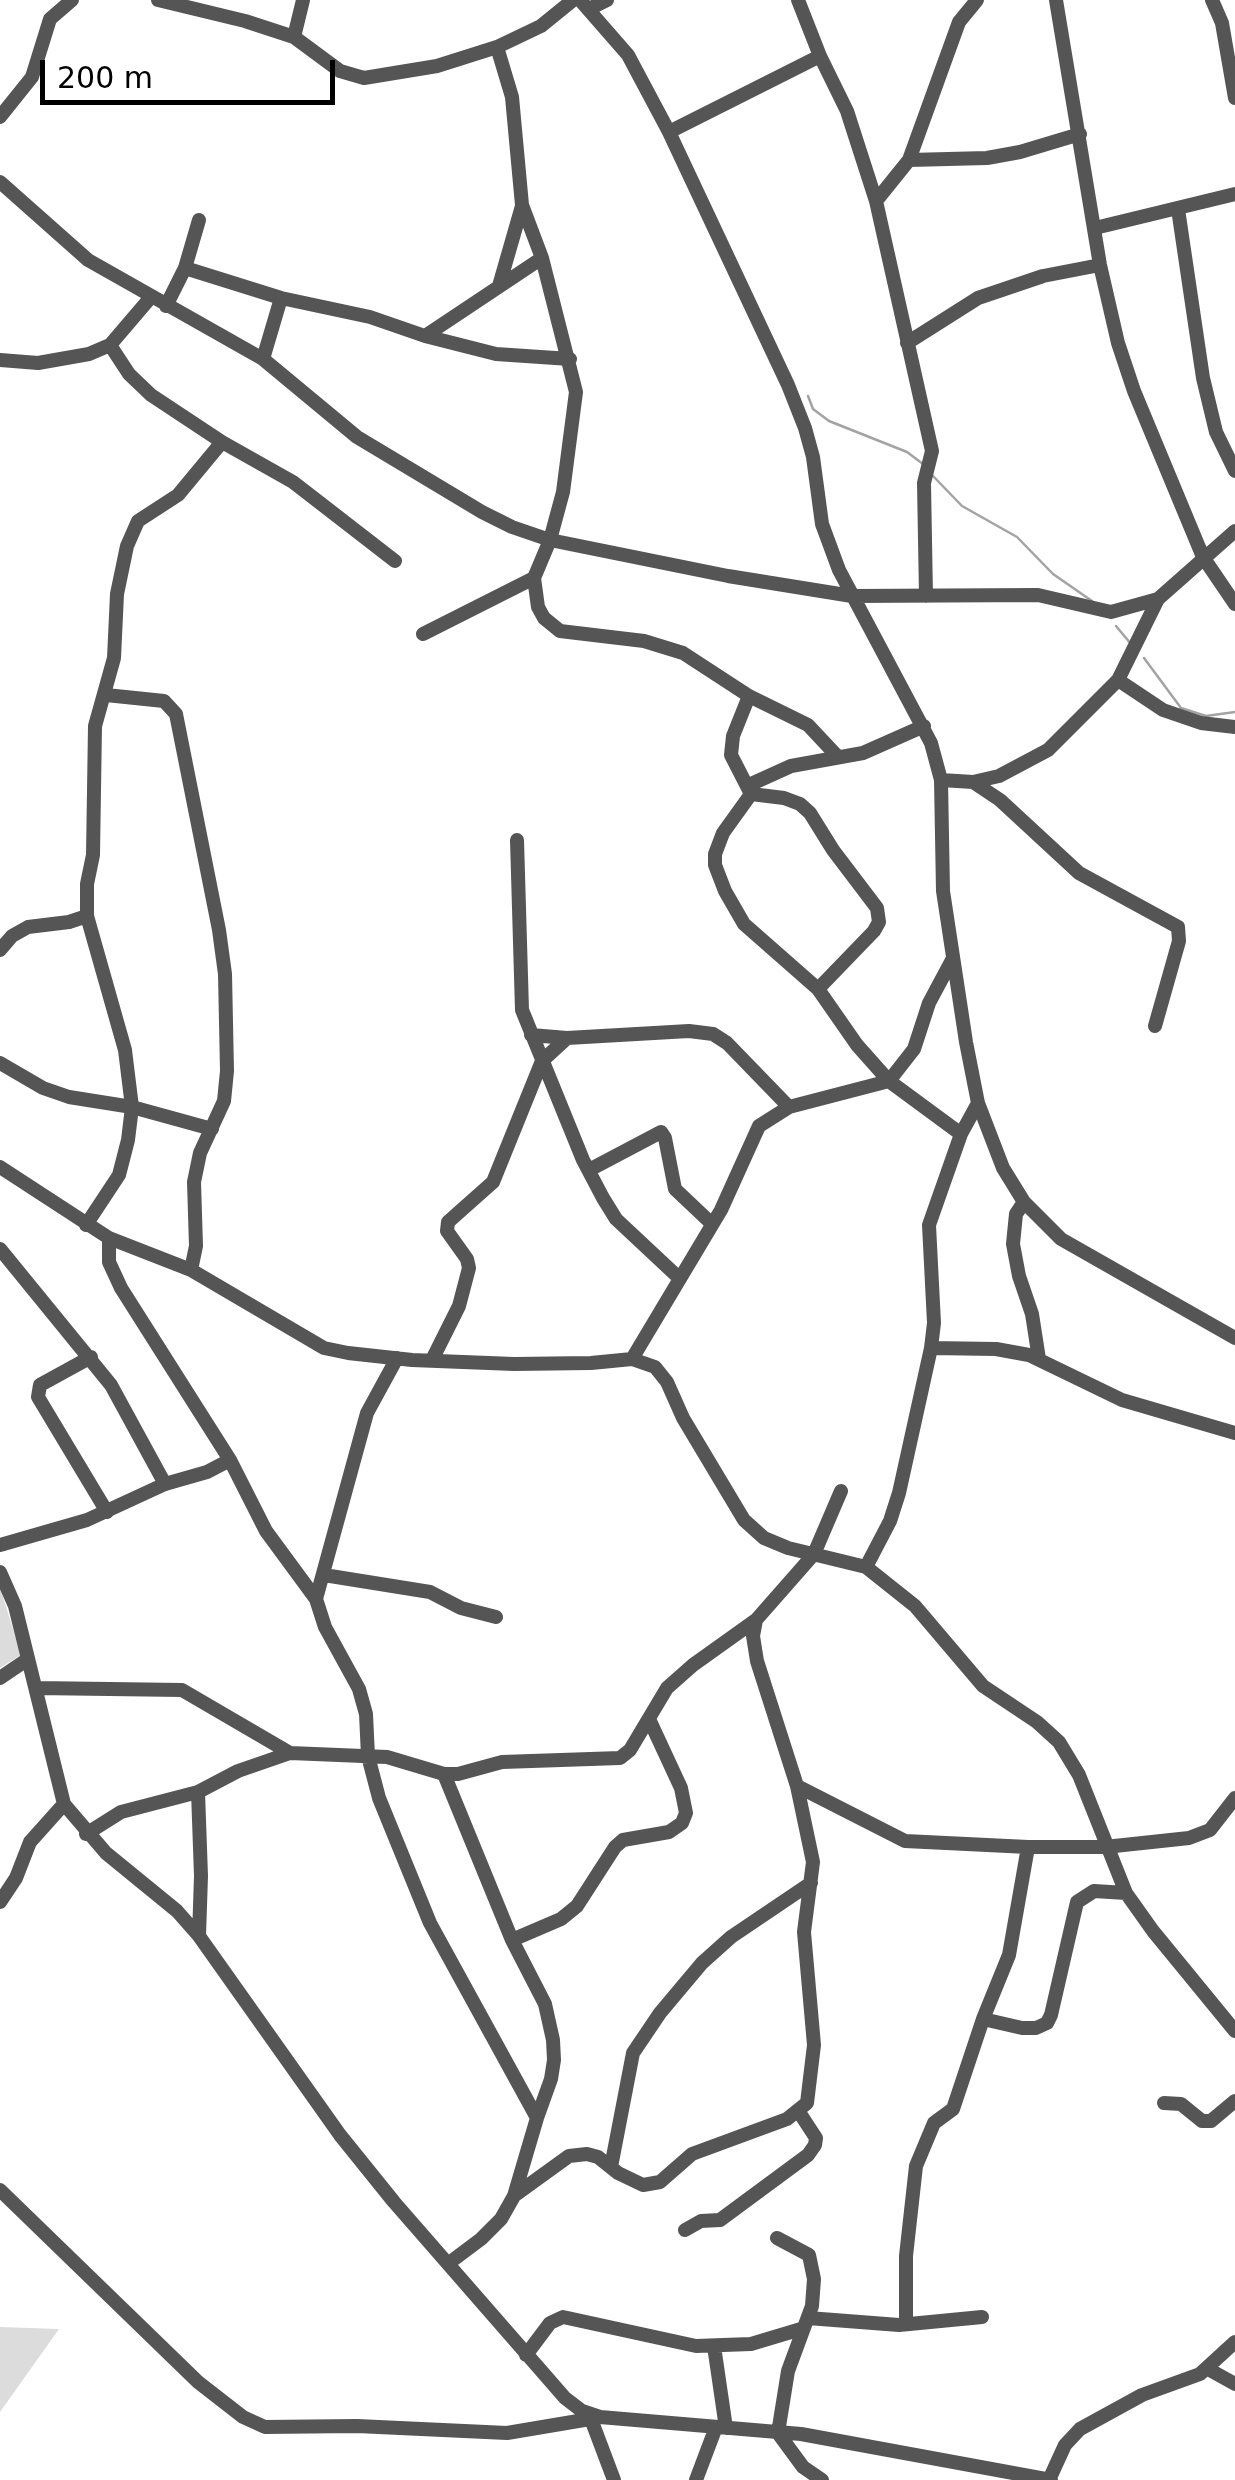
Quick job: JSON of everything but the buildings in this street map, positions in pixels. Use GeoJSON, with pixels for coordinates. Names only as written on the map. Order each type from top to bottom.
{"type":"FeatureCollection","features":[{"type":"Feature","properties":{"kind":"street"},"geometry":{"type":"LineString","coordinates":[[0,117],[32,77],[50,18],[72,0]]}},
{"type":"Feature","properties":{"kind":"street"},"geometry":{"type":"LineString","coordinates":[[158,0],[294,36],[340,72],[364,78],[437,66],[497,47],[581,3],[607,0]]}},
{"type":"Feature","properties":{"kind":"street"},"geometry":{"type":"LineString","coordinates":[[294,36],[304,0]]}},
{"type":"Feature","properties":{"kind":"street"},"geometry":{"type":"LineString","coordinates":[[798,0],[847,110],[876,201],[932,451],[924,484],[926,596]]}},
{"type":"Feature","properties":{"kind":"street"},"geometry":{"type":"LineString","coordinates":[[876,201],[909,160],[959,22],[977,0]]}},
{"type":"Feature","properties":{"kind":"street"},"geometry":{"type":"LineString","coordinates":[[1056,0],[1100,265],[1118,343],[1134,392],[1203,558],[1235,604]]}},
{"type":"Feature","properties":{"kind":"street"},"geometry":{"type":"LineString","coordinates":[[581,3],[637,69],[668,132],[788,385],[810,442],[822,524],[852,596],[924,726],[941,780],[942,870],[978,1104],[1002,1168],[1024,1202],[1081,1252],[1235,1338]]}},
{"type":"Feature","properties":{"kind":"street"},"geometry":{"type":"LineString","coordinates":[[1219,4],[1235,98]]}},
{"type":"Feature","properties":{"kind":"street"},"geometry":{"type":"LineString","coordinates":[[497,47],[512,97],[522,205],[542,258],[576,392],[562,492],[550,540],[534,578],[538,607],[544,618],[560,631],[623,637],[666,646],[683,654],[750,696],[808,725],[838,757]]}},
{"type":"Feature","properties":{"kind":"street"},"geometry":{"type":"LineString","coordinates":[[668,132],[820,56]]}},
{"type":"Feature","properties":{"kind":"street"},"geometry":{"type":"LineString","coordinates":[[909,160],[987,158],[1080,134]]}},
{"type":"Feature","properties":{"kind":"street"},"geometry":{"type":"LineString","coordinates":[[0,182],[88,260],[264,359],[357,437],[512,527],[550,540],[852,596],[1038,596],[1111,612],[1158,599]]}},
{"type":"Feature","properties":{"kind":"street"},"geometry":{"type":"LineString","coordinates":[[1095,228],[1235,194]]}},
{"type":"Feature","properties":{"kind":"street"},"geometry":{"type":"LineString","coordinates":[[498,287],[522,205]]}},
{"type":"Feature","properties":{"kind":"street"},"geometry":{"type":"LineString","coordinates":[[1178,208],[1203,378],[1216,432],[1235,471]]}},
{"type":"Feature","properties":{"kind":"street"},"geometry":{"type":"LineString","coordinates":[[166,306],[185,268],[199,220]]}},
{"type":"Feature","properties":{"kind":"street"},"geometry":{"type":"LineString","coordinates":[[424,336],[542,258]]}},
{"type":"Feature","properties":{"kind":"street"},"geometry":{"type":"LineString","coordinates":[[907,343],[978,298],[1043,276],[1100,265]]}},
{"type":"Feature","properties":{"kind":"street"},"geometry":{"type":"LineString","coordinates":[[185,268],[281,298],[370,317],[424,336],[496,354],[570,358]]}},
{"type":"Feature","properties":{"kind":"street"},"geometry":{"type":"LineString","coordinates":[[0,360],[38,363],[89,354],[110,345],[152,298]]}},
{"type":"Feature","properties":{"kind":"street"},"geometry":{"type":"LineString","coordinates":[[264,359],[281,298]]}},
{"type":"Feature","properties":{"kind":"street"},"geometry":{"type":"LineString","coordinates":[[110,345],[151,395],[293,482],[395,561]]}},
{"type":"Feature","properties":{"kind":"street"},"geometry":{"type":"LineString","coordinates":[[86,1225],[120,1175],[132,1108],[124,1050],[87,916],[95,726],[114,658],[117,594],[138,521],[178,495],[222,442]]}},
{"type":"Feature","properties":{"kind":"street"},"geometry":{"type":"LineString","coordinates":[[941,780],[973,782],[1010,772],[1048,750],[1118,680],[1158,599],[1235,531]]}},
{"type":"Feature","properties":{"kind":"street"},"geometry":{"type":"LineString","coordinates":[[423,634],[534,578]]}},
{"type":"Feature","properties":{"kind":"street"},"geometry":{"type":"LineString","coordinates":[[1118,680],[1143,700],[1184,719],[1235,728]]}},
{"type":"Feature","properties":{"kind":"street"},"geometry":{"type":"LineString","coordinates":[[106,695],[164,701],[176,714],[225,974],[224,1102],[200,1154],[194,1182],[196,1246],[191,1270]]}},
{"type":"Feature","properties":{"kind":"street"},"geometry":{"type":"LineString","coordinates":[[750,696],[730,748],[733,761],[750,789],[800,804],[810,814],[878,908],[879,922],[874,931],[818,990]]}},
{"type":"Feature","properties":{"kind":"street"},"geometry":{"type":"LineString","coordinates":[[924,726],[863,754],[790,766],[750,789],[718,844],[715,864],[744,924],[818,990],[857,1045],[889,1081],[961,1134]]}},
{"type":"Feature","properties":{"kind":"street"},"geometry":{"type":"LineString","coordinates":[[973,782],[1000,800],[1078,873],[1178,927],[1179,941],[1155,1026]]}},
{"type":"Feature","properties":{"kind":"street"},"geometry":{"type":"LineString","coordinates":[[517,840],[522,1010],[588,1170],[616,1219],[678,1277]]}},
{"type":"Feature","properties":{"kind":"street"},"geometry":{"type":"LineString","coordinates":[[0,950],[12,936],[28,928],[87,916]]}},
{"type":"Feature","properties":{"kind":"street"},"geometry":{"type":"LineString","coordinates":[[632,1358],[712,1224],[754,1133],[764,1120],[789,1107],[889,1081],[914,1049],[929,1003],[953,960]]}},
{"type":"Feature","properties":{"kind":"street"},"geometry":{"type":"LineString","coordinates":[[532,1035],[567,1038],[689,1031],[712,1034],[727,1043],[789,1107]]}},
{"type":"Feature","properties":{"kind":"street"},"geometry":{"type":"LineString","coordinates":[[432,1360],[459,1306],[469,1268],[448,1231],[448,1222],[493,1182],[542,1061],[567,1038]]}},
{"type":"Feature","properties":{"kind":"street"},"geometry":{"type":"LineString","coordinates":[[0,1064],[43,1088],[69,1097],[212,1128]]}},
{"type":"Feature","properties":{"kind":"street"},"geometry":{"type":"LineString","coordinates":[[866,1567],[890,1521],[899,1493],[932,1348],[929,1225],[961,1134],[978,1104]]}},
{"type":"Feature","properties":{"kind":"street"},"geometry":{"type":"LineString","coordinates":[[588,1170],[661,1132],[675,1189],[712,1224]]}},
{"type":"Feature","properties":{"kind":"street"},"geometry":{"type":"LineString","coordinates":[[0,1166],[109,1238],[191,1270],[314,1343],[348,1353],[398,1358],[514,1364],[632,1358],[655,1368],[667,1382],[744,1520],[764,1538],[866,1567],[915,1606],[982,1686],[1024,1712],[1059,1742],[1079,1776],[1126,1893],[1235,2031]]}},
{"type":"Feature","properties":{"kind":"street"},"geometry":{"type":"LineString","coordinates":[[1024,1202],[1016,1214],[1013,1244],[1039,1358]]}},
{"type":"Feature","properties":{"kind":"street"},"geometry":{"type":"LineString","coordinates":[[109,1238],[109,1262],[120,1288],[230,1460],[266,1531],[316,1599],[325,1627],[359,1689],[378,1798],[430,1923],[537,2118]]}},
{"type":"Feature","properties":{"kind":"street"},"geometry":{"type":"LineString","coordinates":[[0,1249],[91,1357],[127,1412],[165,1484]]}},
{"type":"Feature","properties":{"kind":"street"},"geometry":{"type":"LineString","coordinates":[[932,1348],[996,1349],[1039,1358],[1122,1400],[1235,1433]]}},
{"type":"Feature","properties":{"kind":"street"},"geometry":{"type":"LineString","coordinates":[[91,1357],[40,1385],[38,1397],[108,1512]]}},
{"type":"Feature","properties":{"kind":"street"},"geometry":{"type":"LineString","coordinates":[[316,1599],[368,1412],[398,1358]]}},
{"type":"Feature","properties":{"kind":"street"},"geometry":{"type":"LineString","coordinates":[[0,1544],[108,1512],[165,1484],[230,1460]]}},
{"type":"Feature","properties":{"kind":"street"},"geometry":{"type":"LineString","coordinates":[[86,1834],[121,1812],[198,1792],[254,1764],[290,1753],[388,1757],[444,1774],[502,1762],[620,1758],[630,1750],[667,1688],[756,1620],[814,1554],[841,1490]]}},
{"type":"Feature","properties":{"kind":"street"},"geometry":{"type":"LineString","coordinates":[[0,1572],[14,1606],[64,1804],[86,1834],[177,1912],[199,1936],[340,2135],[394,2202],[565,2398],[596,2418]]}},
{"type":"Feature","properties":{"kind":"street"},"geometry":{"type":"LineString","coordinates":[[324,1575],[430,1592],[461,1608],[496,1617]]}},
{"type":"Feature","properties":{"kind":"street"},"geometry":{"type":"LineString","coordinates":[[514,2196],[569,2156],[587,2154],[598,2156],[643,2185],[660,2182],[692,2154],[799,2112],[808,2103],[814,2045],[804,1932],[813,1862],[797,1786],[757,1661],[753,1636],[756,1620]]}},
{"type":"Feature","properties":{"kind":"street"},"geometry":{"type":"LineString","coordinates":[[0,1678],[28,1659]]}},
{"type":"Feature","properties":{"kind":"street"},"geometry":{"type":"LineString","coordinates":[[36,1688],[182,1690],[290,1753]]}},
{"type":"Feature","properties":{"kind":"street"},"geometry":{"type":"LineString","coordinates":[[512,1940],[561,1919],[577,1906],[623,1840],[669,1832],[682,1823],[686,1813],[681,1788],[649,1719]]}},
{"type":"Feature","properties":{"kind":"street"},"geometry":{"type":"LineString","coordinates":[[444,1774],[512,1940],[545,2004],[554,2040],[551,2079],[514,2196],[501,2218],[481,2239],[449,2263]]}},
{"type":"Feature","properties":{"kind":"street"},"geometry":{"type":"LineString","coordinates":[[797,1786],[905,1840],[1028,1847],[1106,1846],[1203,1835],[1220,1820],[1235,1798]]}},
{"type":"Feature","properties":{"kind":"street"},"geometry":{"type":"LineString","coordinates":[[198,1792],[199,1936]]}},
{"type":"Feature","properties":{"kind":"street"},"geometry":{"type":"LineString","coordinates":[[0,1902],[16,1878],[30,1842],[64,1804]]}},
{"type":"Feature","properties":{"kind":"street"},"geometry":{"type":"LineString","coordinates":[[906,2324],[906,2256],[916,2166],[934,2123],[953,2109],[1009,1956],[1028,1847]]}},
{"type":"Feature","properties":{"kind":"street"},"geometry":{"type":"LineString","coordinates":[[611,2167],[623,2092],[634,2053],[660,2013],[702,1963],[731,1937],[811,1883]]}},
{"type":"Feature","properties":{"kind":"street"},"geometry":{"type":"LineString","coordinates":[[983,2019],[1022,2028],[1047,2023],[1076,1902],[1094,1892],[1126,1893]]}},
{"type":"Feature","properties":{"kind":"street"},"geometry":{"type":"LineString","coordinates":[[1164,2103],[1181,2104],[1202,2121],[1211,2121],[1235,2101]]}},
{"type":"Feature","properties":{"kind":"street"},"geometry":{"type":"LineString","coordinates":[[685,2230],[700,2222],[720,2220],[808,2155],[816,2138],[799,2112]]}},
{"type":"Feature","properties":{"kind":"street"},"geometry":{"type":"LineString","coordinates":[[0,2190],[198,2382],[243,2417],[265,2426],[506,2433],[596,2418],[778,2433],[944,2458],[1050,2480],[1064,2445],[1080,2429],[1142,2395],[1208,2369],[1223,2349],[1235,2342]]}},
{"type":"Feature","properties":{"kind":"street"},"geometry":{"type":"LineString","coordinates":[[0,2208],[19,2208]]}},
{"type":"Feature","properties":{"kind":"street"},"geometry":{"type":"LineString","coordinates":[[777,2238],[810,2255],[814,2279],[805,2324],[788,2371],[778,2433],[803,2466],[822,2480]]}},
{"type":"Feature","properties":{"kind":"street"},"geometry":{"type":"LineString","coordinates":[[526,2355],[550,2323],[563,2317],[696,2346],[750,2344],[805,2324],[906,2324],[982,2318]]}},
{"type":"Feature","properties":{"kind":"street"},"geometry":{"type":"LineString","coordinates":[[696,2480],[721,2428],[714,2346]]}},
{"type":"Feature","properties":{"kind":"street"},"geometry":{"type":"LineString","coordinates":[[1208,2369],[1235,2384]]}},
{"type":"Feature","properties":{"kind":"street"},"geometry":{"type":"LineString","coordinates":[[596,2418],[614,2480]]}},
{"type":"Feature","properties":{"kind":"shaded area"},"geometry":{"type":"Polygon","coordinates":[[[0,1587],[21,1655],[0,1668],[0,1587]]]}},
{"type":"Feature","properties":{"kind":"shaded area"},"geometry":{"type":"Polygon","coordinates":[[[0,2327],[59,2329],[0,2412],[0,2327]]]}},
{"type":"Feature","properties":{"kind":"waterway"},"geometry":{"type":"LineString","coordinates":[[808,396],[813,409],[829,421],[907,452],[923,464]]}},
{"type":"Feature","properties":{"kind":"waterway"},"geometry":{"type":"LineString","coordinates":[[933,476],[962,506],[1017,537],[1053,574],[1092,601]]}},
{"type":"Feature","properties":{"kind":"waterway"},"geometry":{"type":"LineString","coordinates":[[1116,626],[1131,644]]}},
{"type":"Feature","properties":{"kind":"waterway"},"geometry":{"type":"LineString","coordinates":[[1144,658],[1181,708],[1206,716],[1235,712]]}}]}
